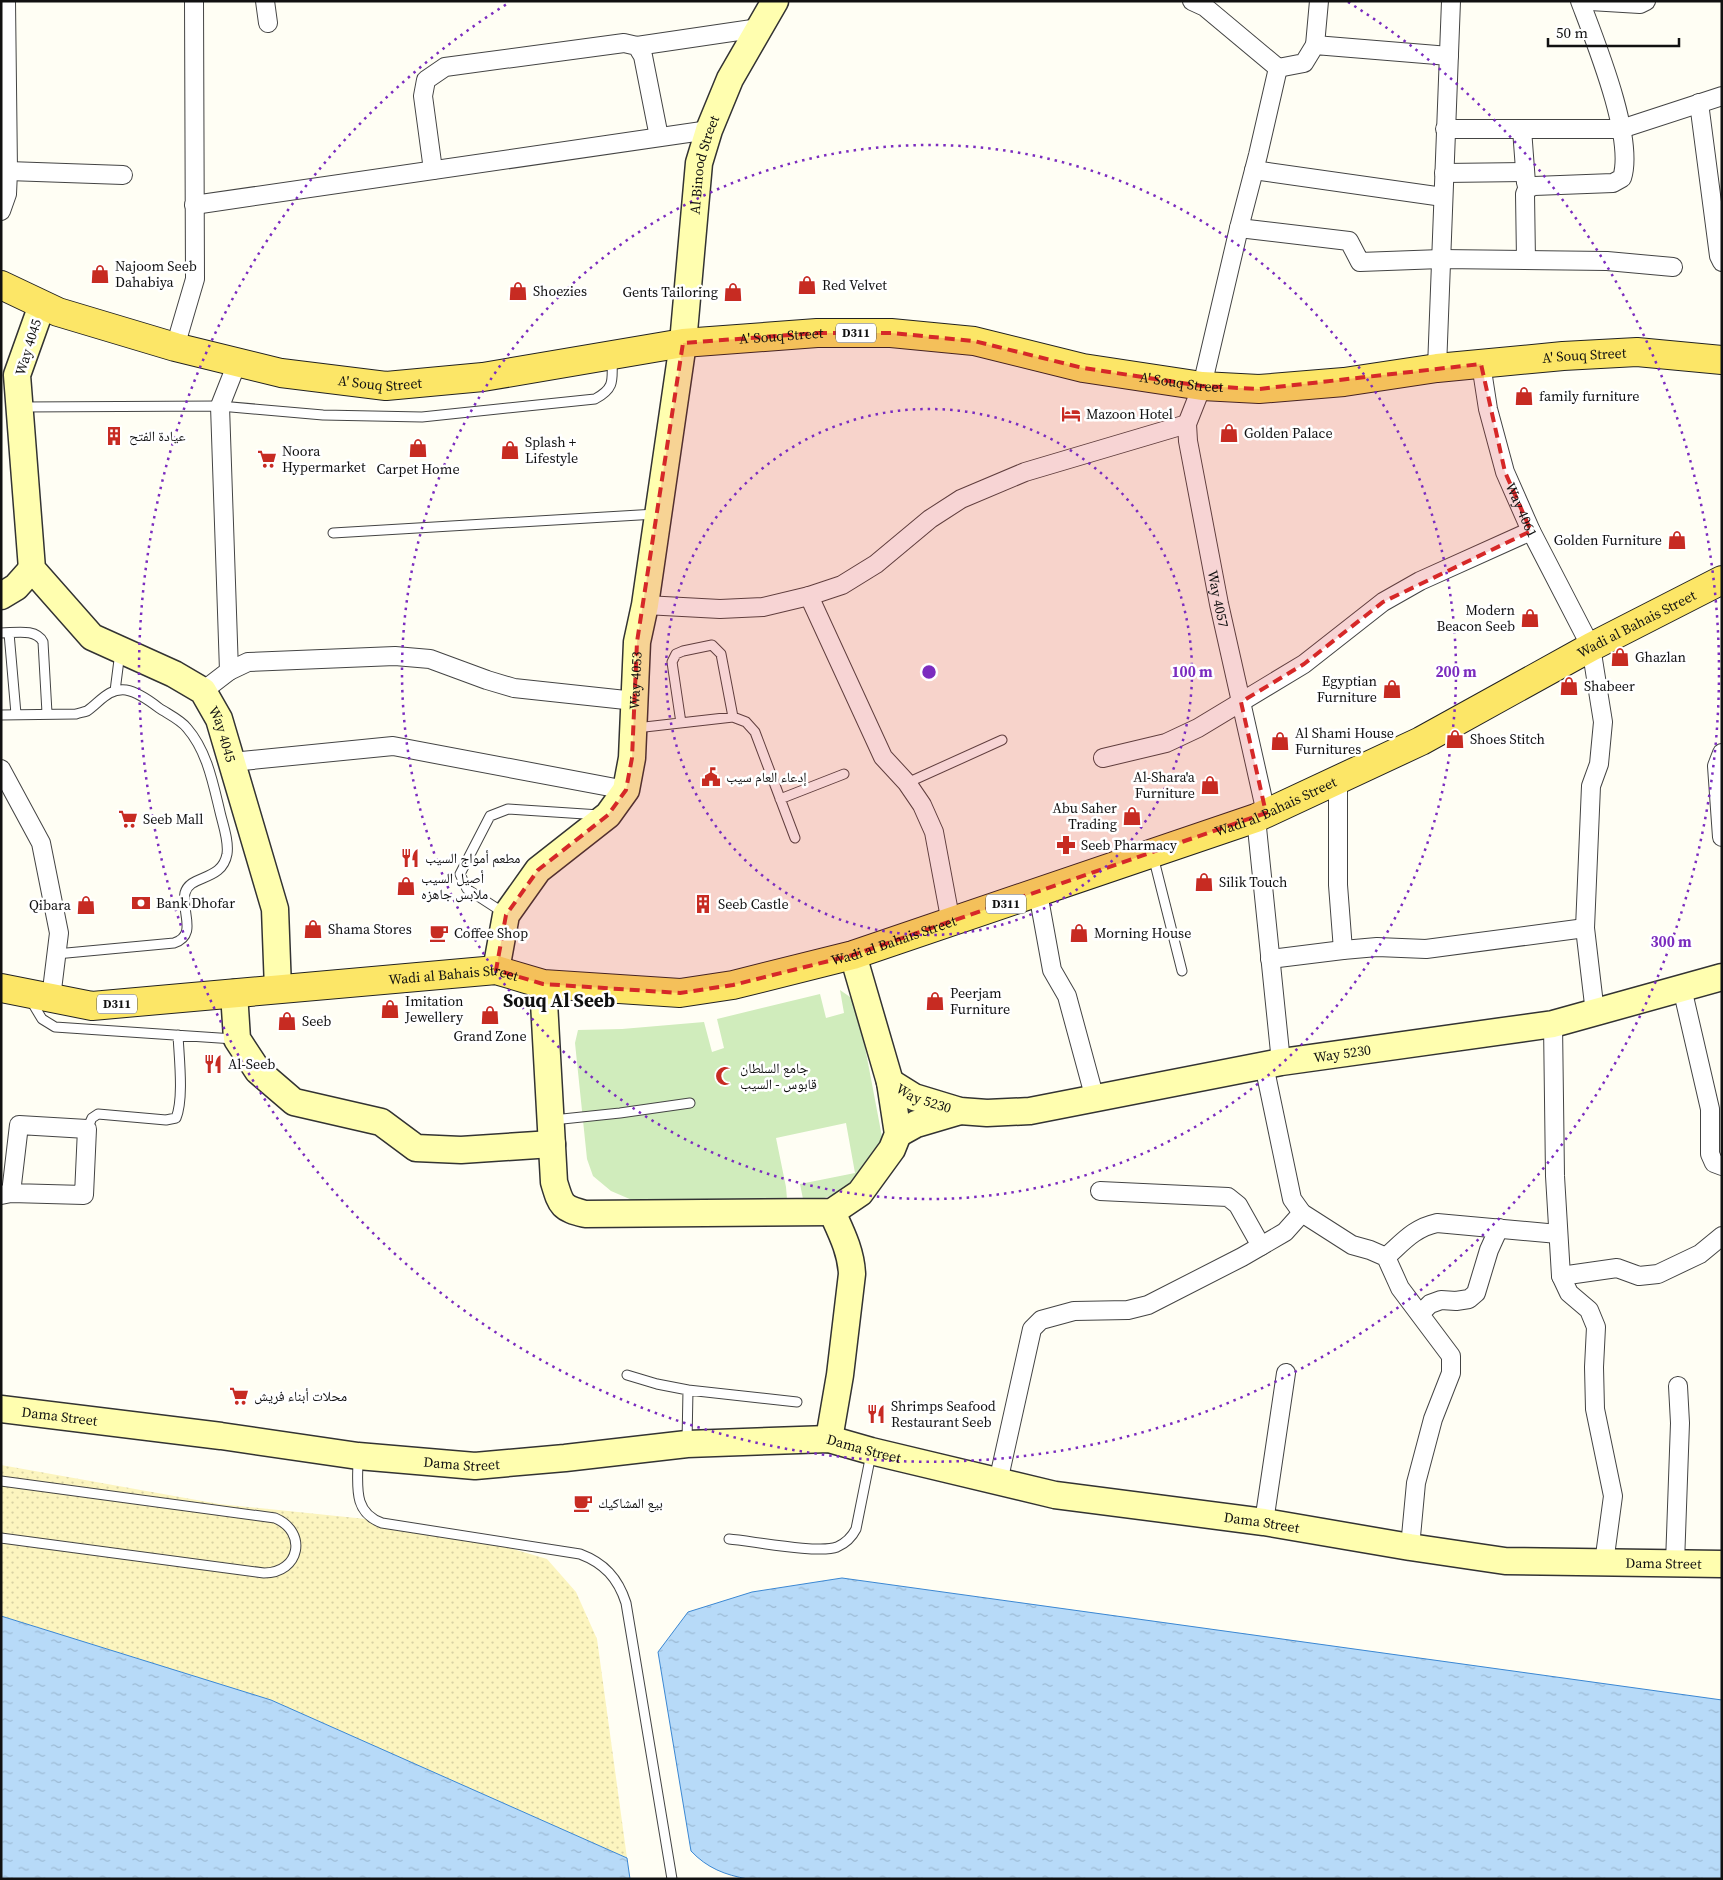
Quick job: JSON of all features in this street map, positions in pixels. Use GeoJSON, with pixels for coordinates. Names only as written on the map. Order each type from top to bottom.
{"type":"FeatureCollection","features":[{"type":"Feature","properties":{"kind":"main road","name":"A' Souq Street"},"geometry":{"type":"LineString","coordinates":[[1,285],[58,312],[175,347],[281,373],[386,386],[483,377],[683,343],[817,333],[891,333],[974,341],[1083,368],[1202,386],[1259,389],[1344,382],[1437,368],[1563,356],[1637,352],[1722,360]]}},
{"type":"Feature","properties":{"kind":"main road","name":"Wadi al Bahais Street"},"geometry":{"type":"LineString","coordinates":[[26,993],[92,1006],[496,970],[543,984],[680,992],[733,985],[853,955],[951,923],[1261,815],[1421,741],[1591,646],[1722,580]]}},
{"type":"Feature","properties":{"kind":"street"},"geometry":{"type":"LineString","coordinates":[[1,212],[6,194],[8,171],[6,1]]}},
{"type":"Feature","properties":{"kind":"street"},"geometry":{"type":"LineString","coordinates":[[175,347],[195,279],[194,1]]}},
{"type":"Feature","properties":{"kind":"street"},"geometry":{"type":"LineString","coordinates":[[266,1],[268,23]]}},
{"type":"Feature","properties":{"kind":"street","name":"Al Binood Street"},"geometry":{"type":"LineString","coordinates":[[683,343],[699,163],[709,130],[730,79],[775,1]]}},
{"type":"Feature","properties":{"kind":"street"},"geometry":{"type":"LineString","coordinates":[[1202,3],[1278,68],[1304,63],[1315,45],[1319,1]]}},
{"type":"Feature","properties":{"kind":"street"},"geometry":{"type":"LineString","coordinates":[[1437,368],[1451,1]]}},
{"type":"Feature","properties":{"kind":"street"},"geometry":{"type":"LineString","coordinates":[[1444,173],[1526,181],[1534,186],[1614,183],[1622,178],[1625,170],[1621,129],[1604,66],[1580,1]]}},
{"type":"Feature","properties":{"kind":"street"},"geometry":{"type":"LineString","coordinates":[[1590,1],[1640,4],[1646,1]]}},
{"type":"Feature","properties":{"kind":"street"},"geometry":{"type":"LineString","coordinates":[[433,170],[423,96],[426,80],[446,67],[624,43],[637,46],[759,28]]}},
{"type":"Feature","properties":{"kind":"street"},"geometry":{"type":"LineString","coordinates":[[1315,45],[1450,56]]}},
{"type":"Feature","properties":{"kind":"street"},"geometry":{"type":"LineString","coordinates":[[637,46],[643,56],[659,138]]}},
{"type":"Feature","properties":{"kind":"street","name":"Way 4057"},"geometry":{"type":"LineString","coordinates":[[1278,68],[1202,386],[1187,424],[1188,441],[1217,595],[1241,702],[1261,815],[1270,959],[1272,1064],[1290,1191],[1292,1199],[1302,1213]]}},
{"type":"Feature","properties":{"kind":"street"},"geometry":{"type":"LineString","coordinates":[[1445,129],[1621,129],[1722,96]]}},
{"type":"Feature","properties":{"kind":"street"},"geometry":{"type":"LineString","coordinates":[[1699,103],[1719,256],[1722,262]]}},
{"type":"Feature","properties":{"kind":"street"},"geometry":{"type":"LineString","coordinates":[[1522,129],[1526,181],[1526,260]]}},
{"type":"Feature","properties":{"kind":"street"},"geometry":{"type":"LineString","coordinates":[[194,205],[709,130]]}},
{"type":"Feature","properties":{"kind":"street"},"geometry":{"type":"LineString","coordinates":[[1254,170],[1443,197]]}},
{"type":"Feature","properties":{"kind":"street"},"geometry":{"type":"LineString","coordinates":[[8,171],[123,175]]}},
{"type":"Feature","properties":{"kind":"street"},"geometry":{"type":"LineString","coordinates":[[1239,228],[1350,241],[1360,262],[1441,259],[1607,261],[1672,267]]}},
{"type":"Feature","properties":{"kind":"street","name":"Way 4045"},"geometry":{"type":"LineString","coordinates":[[42,305],[9,376],[20,407],[32,569],[92,637],[174,674],[203,691],[219,719],[275,909],[278,989]]}},
{"type":"Feature","properties":{"kind":"street","name":"Way 4053"},"geometry":{"type":"LineString","coordinates":[[496,970],[506,915],[538,870],[608,815],[626,790],[632,758],[637,642],[645,605],[659,514],[683,343]]}},
{"type":"Feature","properties":{"kind":"street"},"geometry":{"type":"LineString","coordinates":[[229,671],[220,406],[237,362]]}},
{"type":"Feature","properties":{"kind":"street","name":"Way 4061"},"geometry":{"type":"LineString","coordinates":[[1481,364],[1488,409],[1505,472],[1531,531],[1591,646],[1603,722],[1599,764],[1591,786],[1585,928],[1595,1013]]}},
{"type":"Feature","properties":{"kind":"street"},"geometry":{"type":"LineString","coordinates":[[645,605],[720,609],[755,608],[809,596],[842,585],[876,564],[930,519],[961,499],[1026,472],[1187,424]]}},
{"type":"Feature","properties":{"kind":"street"},"geometry":{"type":"LineString","coordinates":[[1102,758],[1166,743],[1198,728],[1304,664],[1383,602],[1420,581],[1531,531]]}},
{"type":"Feature","properties":{"kind":"street"},"geometry":{"type":"LineString","coordinates":[[1,596],[16,587],[32,569]]}},
{"type":"Feature","properties":{"kind":"street"},"geometry":{"type":"LineString","coordinates":[[809,596],[883,757],[907,783],[922,805],[934,832],[951,923]]}},
{"type":"Feature","properties":{"kind":"street"},"geometry":{"type":"LineString","coordinates":[[203,691],[229,671],[248,662],[394,656],[430,660],[514,688],[634,701]]}},
{"type":"Feature","properties":{"kind":"street"},"geometry":{"type":"LineString","coordinates":[[232,762],[393,746],[626,790]]}},
{"type":"Feature","properties":{"kind":"street"},"geometry":{"type":"LineString","coordinates":[[1721,755],[1717,766],[1722,837]]}},
{"type":"Feature","properties":{"kind":"street"},"geometry":{"type":"LineString","coordinates":[[1,769],[41,843],[58,933],[56,954],[26,993]]}},
{"type":"Feature","properties":{"kind":"street"},"geometry":{"type":"LineString","coordinates":[[1338,779],[1338,885],[1343,950]]}},
{"type":"Feature","properties":{"kind":"street"},"geometry":{"type":"LineString","coordinates":[[1038,893],[1052,970],[1068,996],[1095,1099]]}},
{"type":"Feature","properties":{"kind":"street"},"geometry":{"type":"LineString","coordinates":[[1270,959],[1377,947],[1426,948],[1585,928]]}},
{"type":"Feature","properties":{"kind":"street"},"geometry":{"type":"LineString","coordinates":[[543,984],[554,1182],[560,1201],[567,1209],[585,1214],[832,1212],[860,1193],[892,1149],[898,1134],[890,1082],[853,955]]}},
{"type":"Feature","properties":{"kind":"street","name":"Way 5230"},"geometry":{"type":"LineString","coordinates":[[890,1082],[914,1097],[960,1111],[987,1113],[1030,1111],[1272,1064],[1553,1024],[1722,977]]}},
{"type":"Feature","properties":{"kind":"street"},"geometry":{"type":"LineString","coordinates":[[1682,988],[1710,1109],[1710,1154],[1714,1163],[1722,1166]]}},
{"type":"Feature","properties":{"kind":"street"},"geometry":{"type":"LineString","coordinates":[[234,993],[237,1039],[258,1070],[294,1102],[381,1122],[416,1148],[461,1150],[551,1132]]}},
{"type":"Feature","properties":{"kind":"street"},"geometry":{"type":"LineString","coordinates":[[1553,1024],[1555,1176],[1561,1276],[1570,1293],[1589,1310],[1596,1327],[1594,1367],[1595,1409],[1613,1496],[1604,1563]]}},
{"type":"Feature","properties":{"kind":"street","name":"Way 5230"},"geometry":{"type":"LineString","coordinates":[[898,1134],[916,1124],[960,1111]]}},
{"type":"Feature","properties":{"kind":"street"},"geometry":{"type":"LineString","coordinates":[[19,1125],[87,1129],[84,1195],[6,1194],[19,1125]]}},
{"type":"Feature","properties":{"kind":"street"},"geometry":{"type":"LineString","coordinates":[[1100,1191],[1228,1197],[1238,1205],[1261,1246]]}},
{"type":"Feature","properties":{"kind":"street"},"geometry":{"type":"LineString","coordinates":[[829,1439],[840,1375],[852,1274],[852,1263],[848,1248],[832,1212]]}},
{"type":"Feature","properties":{"kind":"street"},"geometry":{"type":"LineString","coordinates":[[998,1482],[1032,1329],[1041,1320],[1074,1311],[1128,1310],[1148,1305],[1285,1232],[1302,1213],[1352,1246],[1370,1250],[1386,1257],[1400,1288],[1451,1356],[1451,1373],[1434,1418],[1416,1483],[1410,1547]]}},
{"type":"Feature","properties":{"kind":"street"},"geometry":{"type":"LineString","coordinates":[[1386,1257],[1422,1226],[1437,1223],[1558,1234]]}},
{"type":"Feature","properties":{"kind":"street"},"geometry":{"type":"LineString","coordinates":[[1420,1314],[1430,1304],[1441,1300],[1456,1301],[1469,1299],[1476,1293],[1488,1250],[1498,1228]]}},
{"type":"Feature","properties":{"kind":"street"},"geometry":{"type":"LineString","coordinates":[[1561,1276],[1617,1268],[1639,1276],[1658,1274],[1700,1254],[1722,1236]]}},
{"type":"Feature","properties":{"kind":"street"},"geometry":{"type":"LineString","coordinates":[[1264,1522],[1286,1373]]}},
{"type":"Feature","properties":{"kind":"street"},"geometry":{"type":"LineString","coordinates":[[1675,1563],[1680,1423],[1678,1386]]}},
{"type":"Feature","properties":{"kind":"street","name":"Dama Street"},"geometry":{"type":"LineString","coordinates":[[1,1409],[221,1436],[358,1456],[475,1466],[687,1444],[829,1439],[871,1451],[1055,1495],[1264,1522],[1505,1561],[1722,1564]]}},
{"type":"Feature","properties":{"kind":"lane"},"geometry":{"type":"LineString","coordinates":[[20,407],[220,406],[323,416],[422,417],[595,399],[606,393],[611,385],[612,355]]}},
{"type":"Feature","properties":{"kind":"lane"},"geometry":{"type":"LineString","coordinates":[[333,533],[659,514]]}},
{"type":"Feature","properties":{"kind":"lane"},"geometry":{"type":"LineString","coordinates":[[16,714],[5,633],[35,634],[43,642],[47,713]]}},
{"type":"Feature","properties":{"kind":"lane"},"geometry":{"type":"LineString","coordinates":[[681,723],[672,662],[676,654],[683,651],[712,645],[721,654],[733,717]]}},
{"type":"Feature","properties":{"kind":"lane"},"geometry":{"type":"LineString","coordinates":[[115,691],[120,649]]}},
{"type":"Feature","properties":{"kind":"lane"},"geometry":{"type":"LineString","coordinates":[[1,714],[76,714],[86,711],[102,696],[115,691],[126,690],[149,700],[186,727],[208,764],[227,842],[227,854],[222,867],[216,873],[192,883],[188,887],[185,894],[187,929],[186,935],[182,940],[174,943],[56,954]]}},
{"type":"Feature","properties":{"kind":"lane"},"geometry":{"type":"LineString","coordinates":[[633,729],[733,717],[746,722],[755,732],[795,838]]}},
{"type":"Feature","properties":{"kind":"lane"},"geometry":{"type":"LineString","coordinates":[[907,783],[1002,740]]}},
{"type":"Feature","properties":{"kind":"lane"},"geometry":{"type":"LineString","coordinates":[[780,799],[844,774]]}},
{"type":"Feature","properties":{"kind":"lane"},"geometry":{"type":"LineString","coordinates":[[506,915],[467,889],[460,874],[490,816],[508,809],[608,815]]}},
{"type":"Feature","properties":{"kind":"lane"},"geometry":{"type":"LineString","coordinates":[[1152,853],[1182,971]]}},
{"type":"Feature","properties":{"kind":"lane"},"geometry":{"type":"LineString","coordinates":[[26,993],[42,1019],[55,1027],[237,1039]]}},
{"type":"Feature","properties":{"kind":"lane"},"geometry":{"type":"LineString","coordinates":[[87,1129],[92,1118],[98,1114],[166,1120],[176,1118],[180,1099],[178,1035]]}},
{"type":"Feature","properties":{"kind":"lane"},"geometry":{"type":"LineString","coordinates":[[551,1132],[620,1113],[690,1103]]}},
{"type":"Feature","properties":{"kind":"lane"},"geometry":{"type":"LineString","coordinates":[[627,1375],[657,1384],[688,1390],[797,1402]]}},
{"type":"Feature","properties":{"kind":"lane"},"geometry":{"type":"LineString","coordinates":[[687,1444],[688,1390]]}},
{"type":"Feature","properties":{"kind":"lane"},"geometry":{"type":"LineString","coordinates":[[730,1539],[822,1550],[838,1547],[852,1536],[856,1528],[871,1451]]}},
{"type":"Feature","properties":{"kind":"lane"},"geometry":{"type":"LineString","coordinates":[[358,1456],[358,1500],[367,1515],[374,1520],[382,1523],[580,1554],[601,1564],[618,1581],[626,1603],[672,1879]]}},
{"type":"Feature","properties":{"kind":"lane"},"geometry":{"type":"LineString","coordinates":[[1,1481],[275,1518],[289,1527],[296,1542],[293,1559],[288,1566],[273,1573],[264,1573],[1,1538]]}},
{"type":"Feature","properties":{"kind":"highlighted area"},"geometry":{"type":"Polygon","coordinates":[[[817,333],[891,333],[974,341],[1083,368],[1202,386],[1259,389],[1481,364],[1505,472],[1531,531],[1383,602],[1304,664],[1241,702],[1266,813],[853,955],[733,985],[680,993],[543,984],[496,970],[506,915],[538,870],[608,815],[626,790],[632,758],[637,642],[683,343],[817,333]]]}},
{"type":"Feature","properties":{"kind":"sand"},"geometry":{"type":"Polygon","coordinates":[[[1,1465],[219,1504],[434,1526],[547,1559],[576,1592],[597,1639],[627,1858],[271,1700],[1,1616],[1,1465]]]}},
{"type":"Feature","properties":{"kind":"green space","name":"جامع السلطان قابوس - السيب"},"geometry":{"type":"Polygon","coordinates":[[[840,990],[853,999],[858,1010],[883,1142],[845,1191],[824,1198],[803,1199],[800,1184],[855,1173],[846,1123],[776,1138],[787,1199],[653,1203],[632,1200],[611,1191],[593,1176],[587,1159],[575,1043],[578,1030],[622,1029],[704,1022],[712,1052],[724,1048],[717,1019],[820,994],[826,1018],[844,1013],[840,990]]]}},
{"type":"Feature","properties":{"kind":"water"},"geometry":{"type":"Polygon","coordinates":[[[842,1578],[1722,1700],[1722,1879],[748,1879],[724,1873],[703,1862],[691,1851],[658,1652],[688,1612],[752,1592],[842,1578]]]}},
{"type":"Feature","properties":{"kind":"water"},"geometry":{"type":"Polygon","coordinates":[[[1,1616],[271,1700],[627,1858],[630,1879],[1,1879],[1,1616]]]}},
{"type":"Feature","properties":{"kind":"place","name":"Najoom Seeb Dahabiya"},"geometry":{"type":"Point","coordinates":[100,274]}},
{"type":"Feature","properties":{"kind":"place","name":"Red Velvet"},"geometry":{"type":"Point","coordinates":[807,285]}},
{"type":"Feature","properties":{"kind":"place","name":"Shoezies"},"geometry":{"type":"Point","coordinates":[518,291]}},
{"type":"Feature","properties":{"kind":"place","name":"Gents Tailoring"},"geometry":{"type":"Point","coordinates":[733,292]}},
{"type":"Feature","properties":{"kind":"place","name":"family furniture"},"geometry":{"type":"Point","coordinates":[1524,396]}},
{"type":"Feature","properties":{"kind":"place","name":"Mazoon Hotel"},"geometry":{"type":"Point","coordinates":[1071,414]}},
{"type":"Feature","properties":{"kind":"place","name":"Golden Palace"},"geometry":{"type":"Point","coordinates":[1229,433]}},
{"type":"Feature","properties":{"kind":"place","name":"عيادة الفتح"},"geometry":{"type":"Point","coordinates":[114,436]}},
{"type":"Feature","properties":{"kind":"place","name":"Carpet Home"},"geometry":{"type":"Point","coordinates":[418,448]}},
{"type":"Feature","properties":{"kind":"place","name":"Splash + Lifestyle"},"geometry":{"type":"Point","coordinates":[510,450]}},
{"type":"Feature","properties":{"kind":"place","name":"Noora Hypermarket"},"geometry":{"type":"Point","coordinates":[267,459]}},
{"type":"Feature","properties":{"kind":"place","name":"Golden Furniture"},"geometry":{"type":"Point","coordinates":[1677,540]}},
{"type":"Feature","properties":{"kind":"place","name":"Modern Beacon Seeb"},"geometry":{"type":"Point","coordinates":[1530,618]}},
{"type":"Feature","properties":{"kind":"place","name":"Ghazlan"},"geometry":{"type":"Point","coordinates":[1620,657]}},
{"type":"Feature","properties":{"kind":"place","name":"Shabeer"},"geometry":{"type":"Point","coordinates":[1569,686]}},
{"type":"Feature","properties":{"kind":"place","name":"Egyptian Furniture"},"geometry":{"type":"Point","coordinates":[1392,689]}},
{"type":"Feature","properties":{"kind":"place","name":"Shoes Stitch"},"geometry":{"type":"Point","coordinates":[1455,739]}},
{"type":"Feature","properties":{"kind":"place","name":"Al Shami House Furnitures"},"geometry":{"type":"Point","coordinates":[1280,741]}},
{"type":"Feature","properties":{"kind":"place","name":"إدعاء العام سيب"},"geometry":{"type":"Point","coordinates":[711,777]}},
{"type":"Feature","properties":{"kind":"place","name":"Al-Shara'a Furniture"},"geometry":{"type":"Point","coordinates":[1210,785]}},
{"type":"Feature","properties":{"kind":"place","name":"Abu Saher Trading"},"geometry":{"type":"Point","coordinates":[1132,816]}},
{"type":"Feature","properties":{"kind":"place","name":"Seeb Mall"},"geometry":{"type":"Point","coordinates":[128,819]}},
{"type":"Feature","properties":{"kind":"place","name":"Seeb Pharmacy"},"geometry":{"type":"Point","coordinates":[1066,845]}},
{"type":"Feature","properties":{"kind":"place","name":"مطعم أمواج السيب"},"geometry":{"type":"Point","coordinates":[410,858]}},
{"type":"Feature","properties":{"kind":"place","name":"Silik Touch"},"geometry":{"type":"Point","coordinates":[1204,882]}},
{"type":"Feature","properties":{"kind":"place","name":"أصيل السيب ملابس جاهزه"},"geometry":{"type":"Point","coordinates":[406,886]}},
{"type":"Feature","properties":{"kind":"place","name":"Bank Dhofar"},"geometry":{"type":"Point","coordinates":[141,903]}},
{"type":"Feature","properties":{"kind":"place","name":"Seeb Castle"},"geometry":{"type":"Point","coordinates":[703,904]}},
{"type":"Feature","properties":{"kind":"place","name":"Qibara"},"geometry":{"type":"Point","coordinates":[86,905]}},
{"type":"Feature","properties":{"kind":"place","name":"Shama Stores"},"geometry":{"type":"Point","coordinates":[313,929]}},
{"type":"Feature","properties":{"kind":"place","name":"Coffee Shop"},"geometry":{"type":"Point","coordinates":[439,933]}},
{"type":"Feature","properties":{"kind":"place","name":"Morning House"},"geometry":{"type":"Point","coordinates":[1079,933]}},
{"type":"Feature","properties":{"kind":"place","name":"Peerjam Furniture"},"geometry":{"type":"Point","coordinates":[935,1001]}},
{"type":"Feature","properties":{"kind":"place","name":"Imitation Jewellery"},"geometry":{"type":"Point","coordinates":[390,1009]}},
{"type":"Feature","properties":{"kind":"place","name":"Grand Zone"},"geometry":{"type":"Point","coordinates":[490,1015]}},
{"type":"Feature","properties":{"kind":"place","name":"Seeb"},"geometry":{"type":"Point","coordinates":[287,1021]}},
{"type":"Feature","properties":{"kind":"place","name":"Al-Seeb"},"geometry":{"type":"Point","coordinates":[213,1064]}},
{"type":"Feature","properties":{"kind":"place","name":"جامع السلطان قابوس - السيب"},"geometry":{"type":"Point","coordinates":[725,1076]}},
{"type":"Feature","properties":{"kind":"place","name":"محلات أبناء فريش"},"geometry":{"type":"Point","coordinates":[239,1396]}},
{"type":"Feature","properties":{"kind":"place","name":"Shrimps Seafood Restaurant Seeb"},"geometry":{"type":"Point","coordinates":[876,1414]}},
{"type":"Feature","properties":{"kind":"place","name":"بيع المشاكيك"},"geometry":{"type":"Point","coordinates":[583,1503]}},
{"type":"Feature","properties":{"kind":"district","name":"Souq Al Seeb"},"geometry":{"type":"Point","coordinates":[559,1000]}}]}
